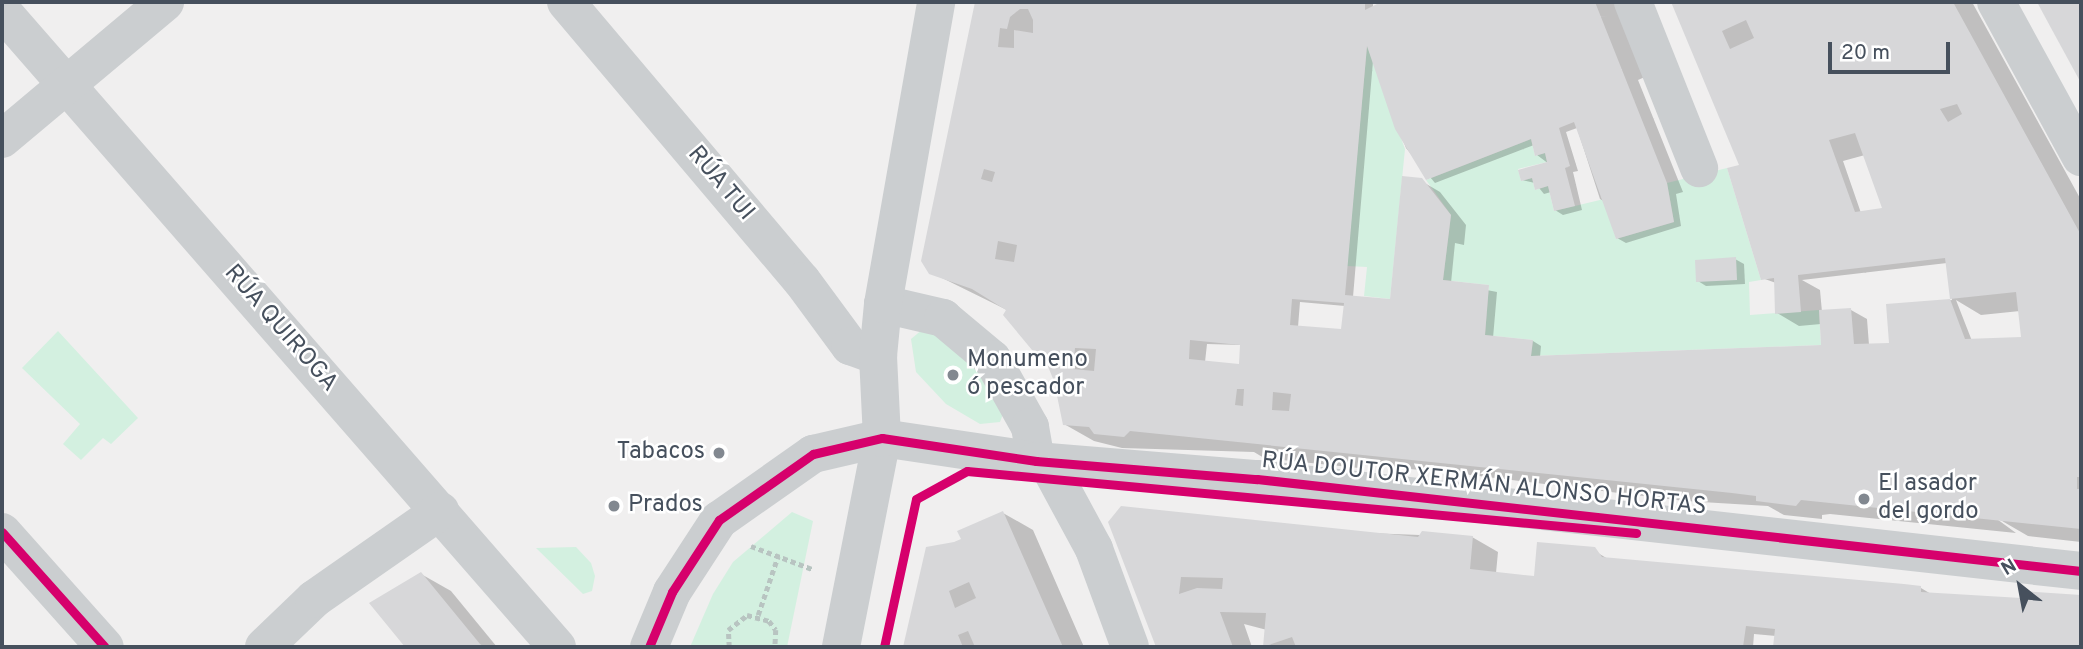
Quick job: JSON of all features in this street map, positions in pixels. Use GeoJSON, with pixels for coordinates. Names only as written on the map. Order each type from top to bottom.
{"type":"FeatureCollection","features":[{"type":"Feature","properties":{"kind":"street"},"geometry":{"type":"LineString","coordinates":[[2,139],[165,2]]}},
{"type":"Feature","properties":{"kind":"street","name":"RÚA TUI"},"geometry":{"type":"LineString","coordinates":[[566,2],[802,281],[850,346],[878,356]]}},
{"type":"Feature","properties":{"kind":"street"},"geometry":{"type":"LineString","coordinates":[[841,647],[882,438],[878,356],[883,304],[936,2]]}},
{"type":"Feature","properties":{"kind":"street"},"geometry":{"type":"LineString","coordinates":[[1633,2],[1699,168]]}},
{"type":"Feature","properties":{"kind":"street"},"geometry":{"type":"LineString","coordinates":[[1996,2],[2080,150]]}},
{"type":"Feature","properties":{"kind":"street","name":"RÚA QUIROGA"},"geometry":{"type":"LineString","coordinates":[[2,11],[558,647]]}},
{"type":"Feature","properties":{"kind":"street"},"geometry":{"type":"LineString","coordinates":[[883,304],[943,318],[992,359],[1030,427],[1041,461],[1094,549],[1130,647]]}},
{"type":"Feature","properties":{"kind":"street"},"geometry":{"type":"LineString","coordinates":[[649,647],[672,592],[719,520],[813,454],[882,438]]}},
{"type":"Feature","properties":{"kind":"street","name":"RÚA DOUTOR XERMÁN ALONSO HORTAS"},"geometry":{"type":"LineString","coordinates":[[882,438],[1041,461],[1257,479],[2081,571]]}},
{"type":"Feature","properties":{"kind":"street"},"geometry":{"type":"LineString","coordinates":[[264,647],[314,598],[440,511]]}},
{"type":"Feature","properties":{"kind":"street"},"geometry":{"type":"LineString","coordinates":[[2,532],[105,647]]}},
{"type":"Feature","properties":{"kind":"path"},"geometry":{"type":"LineString","coordinates":[[740,542],[812,569]]}},
{"type":"Feature","properties":{"kind":"path"},"geometry":{"type":"LineString","coordinates":[[758,615],[778,556]]}},
{"type":"Feature","properties":{"kind":"path"},"geometry":{"type":"LineString","coordinates":[[729,647],[728,629],[735,620],[758,615]]}},
{"type":"Feature","properties":{"kind":"path"},"geometry":{"type":"LineString","coordinates":[[758,615],[776,630],[775,647]]}},
{"type":"Feature","properties":{"kind":"green space"},"geometry":{"type":"Polygon","coordinates":[[[1367,46],[1405,149],[1390,299],[1364,296],[1367,267],[1347,266],[1367,46]]]}},
{"type":"Feature","properties":{"kind":"green space"},"geometry":{"type":"Polygon","coordinates":[[[1531,139],[1535,156],[1545,153],[1547,162],[1518,169],[1521,181],[1532,178],[1535,190],[1548,186],[1554,211],[1604,199],[1616,239],[1674,222],[1667,183],[1727,168],[1761,280],[1749,282],[1750,315],[1819,310],[1821,345],[1531,356],[1533,340],[1485,335],[1489,285],[1443,280],[1451,215],[1426,180],[1531,139]]]}},
{"type":"Feature","properties":{"kind":"green space"},"geometry":{"type":"Polygon","coordinates":[[[923,329],[945,334],[995,379],[1006,406],[1000,422],[980,424],[946,404],[916,372],[911,339],[923,329]]]}},
{"type":"Feature","properties":{"kind":"green space"},"geometry":{"type":"Polygon","coordinates":[[[58,331],[138,418],[111,444],[103,438],[81,460],[63,444],[80,424],[22,368],[58,331]]]}},
{"type":"Feature","properties":{"kind":"green space"},"geometry":{"type":"Polygon","coordinates":[[[792,512],[813,521],[787,647],[690,647],[713,594],[733,562],[792,512]]]}},
{"type":"Feature","properties":{"kind":"green space"},"geometry":{"type":"Polygon","coordinates":[[[576,547],[591,563],[595,576],[592,591],[583,594],[536,548],[576,547]]]}},
{"type":"Feature","properties":{"kind":"building"},"geometry":{"type":"Polygon","coordinates":[[[975,2],[1365,2],[1365,10],[1381,2],[1595,2],[1667,183],[1674,222],[1616,239],[1574,122],[1559,128],[1570,166],[1565,168],[1575,206],[1554,211],[1548,186],[1535,190],[1532,178],[1521,181],[1518,170],[1547,162],[1545,153],[1535,156],[1531,139],[1426,180],[1395,129],[1367,46],[1345,295],[1390,299],[1402,176],[1422,178],[1451,215],[1443,280],[1489,285],[1485,335],[1533,340],[1531,356],[1821,345],[1819,310],[1851,308],[1854,344],[1889,343],[1886,304],[1950,299],[1945,258],[1798,275],[1801,312],[1775,314],[1774,278],[1761,280],[1727,168],[1739,165],[1671,2],[1953,2],[2081,235],[2081,477],[2077,477],[2077,489],[2081,489],[2081,529],[1801,500],[1796,506],[1756,501],[1756,496],[1732,493],[1130,431],[1124,437],[1094,434],[1089,427],[1063,425],[1054,381],[1042,352],[1037,356],[1003,315],[1006,310],[972,289],[929,274],[921,261],[975,2]],[[1020,9],[1010,17],[1007,29],[1000,28],[998,47],[1014,48],[1014,30],[1033,33],[1033,20],[1028,9],[1020,9]],[[1746,20],[1722,31],[1730,49],[1754,38],[1746,20]],[[1957,104],[1940,109],[1948,122],[1962,114],[1957,104]],[[1855,133],[1829,140],[1855,212],[1882,208],[1855,133]],[[984,169],[981,179],[992,182],[995,172],[984,169]],[[998,241],[995,259],[1014,262],[1017,245],[998,241]],[[2016,292],[1950,299],[1965,339],[2021,337],[2016,292]],[[1292,299],[1290,325],[1341,329],[1344,303],[1292,299]],[[1190,340],[1189,359],[1239,364],[1240,345],[1190,340]],[[1075,348],[1073,369],[1094,371],[1096,349],[1075,348]],[[1237,389],[1235,405],[1243,406],[1244,389],[1237,389]],[[1273,392],[1272,410],[1289,411],[1291,394],[1273,392]]]}},
{"type":"Feature","properties":{"kind":"building"},"geometry":{"type":"Polygon","coordinates":[[[2037,2],[2081,2],[2081,83],[2051,28],[2037,2]]]}},
{"type":"Feature","properties":{"kind":"building"},"geometry":{"type":"Polygon","coordinates":[[[1736,257],[1737,280],[1696,282],[1695,260],[1736,257]]]}},
{"type":"Feature","properties":{"kind":"building"},"geometry":{"type":"Polygon","coordinates":[[[1121,506],[1418,537],[1422,531],[1473,536],[1470,569],[1534,576],[1537,542],[1595,547],[1602,557],[1904,584],[1921,586],[1921,592],[2021,598],[2021,591],[2081,595],[2081,647],[1773,647],[1775,629],[1746,626],[1743,647],[1296,647],[1292,637],[1263,647],[1266,613],[1220,612],[1233,647],[1156,647],[1108,522],[1121,506]],[[1181,577],[1179,594],[1197,588],[1222,589],[1223,578],[1181,577]]]}},
{"type":"Feature","properties":{"kind":"building"},"geometry":{"type":"Polygon","coordinates":[[[1003,511],[1063,647],[975,647],[968,631],[958,635],[963,647],[903,647],[926,547],[961,539],[957,531],[1003,511]],[[969,582],[949,591],[955,608],[976,598],[969,582]]]}},
{"type":"Feature","properties":{"kind":"building"},"geometry":{"type":"Polygon","coordinates":[[[421,572],[484,647],[405,647],[369,603],[421,572]]]}},
{"type":"Feature","properties":{"kind":"cycle path"},"geometry":{"type":"LineString","coordinates":[[649,647],[672,592],[719,520],[813,454],[882,438],[1036,461],[1257,479],[2081,571]]}},
{"type":"Feature","properties":{"kind":"cycle path"},"geometry":{"type":"LineString","coordinates":[[884,647],[916,499],[967,471],[1636,533]]}},
{"type":"Feature","properties":{"kind":"cycle path"},"geometry":{"type":"LineString","coordinates":[[2,532],[105,647]]}},
{"type":"Feature","properties":{"kind":"place","name":"Monumeno ó pescador"},"geometry":{"type":"Point","coordinates":[953,375]}},
{"type":"Feature","properties":{"kind":"place","name":"Tabacos"},"geometry":{"type":"Point","coordinates":[719,453]}},
{"type":"Feature","properties":{"kind":"place","name":"El asador del gordo"},"geometry":{"type":"Point","coordinates":[1864,499]}},
{"type":"Feature","properties":{"kind":"place","name":"Prados"},"geometry":{"type":"Point","coordinates":[614,506]}}]}
